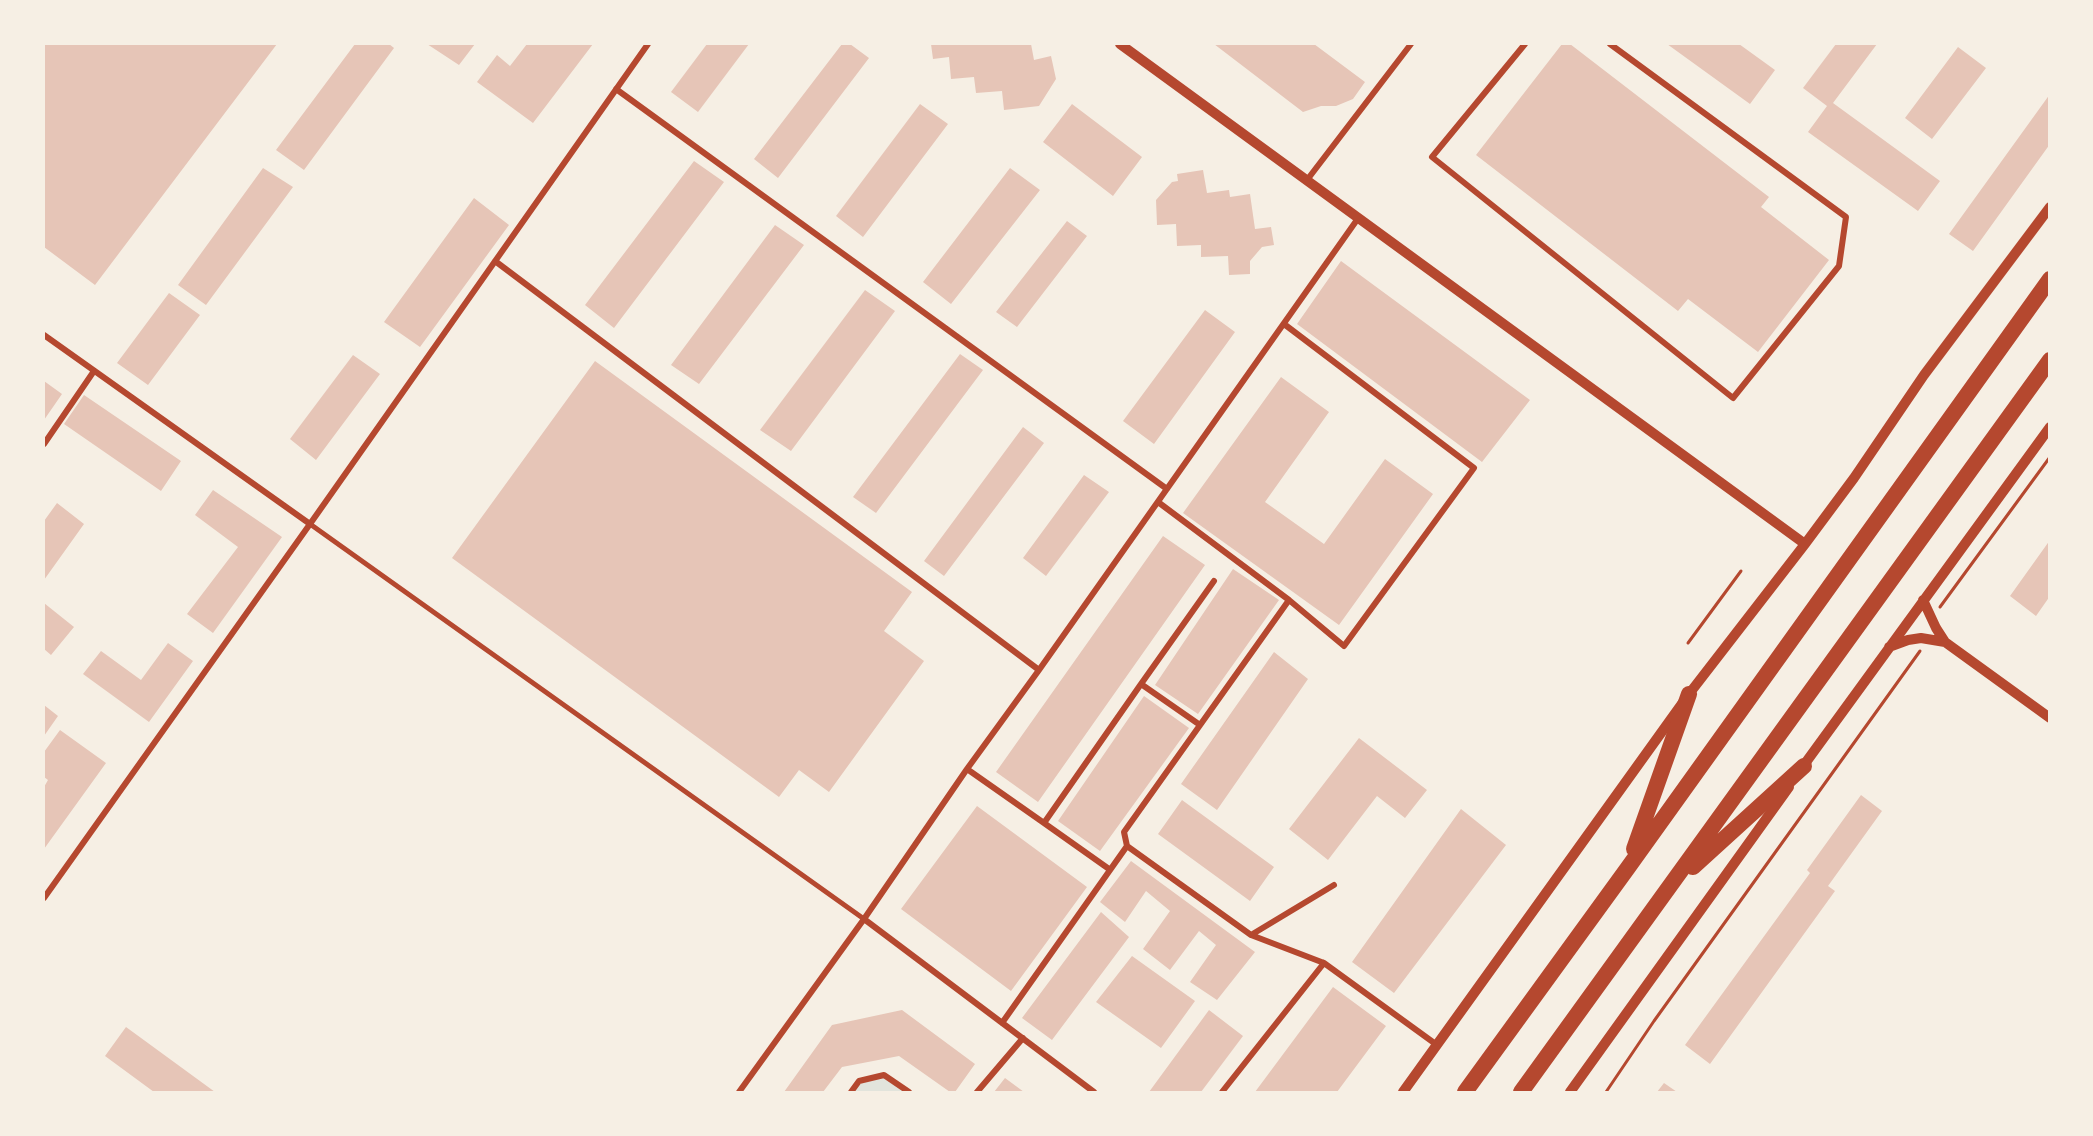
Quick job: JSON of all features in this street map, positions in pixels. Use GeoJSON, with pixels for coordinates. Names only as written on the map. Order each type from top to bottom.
{"type":"FeatureCollection","features":[{"type":"Feature","properties":{"kind":"highway"},"geometry":{"type":"LineString","coordinates":[[1465,1092],[2049,279]]}},
{"type":"Feature","properties":{"kind":"highway"},"geometry":{"type":"LineString","coordinates":[[1521,1092],[2049,360]]}},
{"type":"Feature","properties":{"kind":"highway"},"geometry":{"type":"LineString","coordinates":[[1627,869],[1689,694]]}},
{"type":"Feature","properties":{"kind":"highway"},"geometry":{"type":"LineString","coordinates":[[1668,890],[1804,766]]}},
{"type":"Feature","properties":{"kind":"street"},"geometry":{"type":"LineString","coordinates":[[44,898],[648,44]]}},
{"type":"Feature","properties":{"kind":"street"},"geometry":{"type":"LineString","coordinates":[[1120,44],[1805,544]]}},
{"type":"Feature","properties":{"kind":"street"},"geometry":{"type":"LineString","coordinates":[[1308,180],[1411,44]]}},
{"type":"Feature","properties":{"kind":"street"},"geometry":{"type":"LineString","coordinates":[[1525,44],[1432,157],[1733,398],[1839,266],[1846,217],[1610,44]]}},
{"type":"Feature","properties":{"kind":"street"},"geometry":{"type":"LineString","coordinates":[[616,89],[1167,489]]}},
{"type":"Feature","properties":{"kind":"street"},"geometry":{"type":"LineString","coordinates":[[1403,1092],[1689,694],[1854,478],[1924,375],[2049,207]]}},
{"type":"Feature","properties":{"kind":"street"},"geometry":{"type":"LineString","coordinates":[[739,1092],[864,919],[967,769],[1040,670],[1359,217]]}},
{"type":"Feature","properties":{"kind":"street"},"geometry":{"type":"LineString","coordinates":[[495,261],[1040,670]]}},
{"type":"Feature","properties":{"kind":"street"},"geometry":{"type":"LineString","coordinates":[[1158,502],[1289,600],[1344,646],[1474,468],[1284,324]]}},
{"type":"Feature","properties":{"kind":"street"},"geometry":{"type":"LineString","coordinates":[[44,335],[864,919],[1094,1092]]}},
{"type":"Feature","properties":{"kind":"street"},"geometry":{"type":"LineString","coordinates":[[44,444],[94,371]]}},
{"type":"Feature","properties":{"kind":"street"},"geometry":{"type":"LineString","coordinates":[[1570,1092],[2049,427]]}},
{"type":"Feature","properties":{"kind":"street"},"geometry":{"type":"LineString","coordinates":[[1044,823],[1214,581]]}},
{"type":"Feature","properties":{"kind":"street"},"geometry":{"type":"LineString","coordinates":[[1002,1023],[1126,846],[1124,832],[1289,600]]}},
{"type":"Feature","properties":{"kind":"street"},"geometry":{"type":"LineString","coordinates":[[1923,600],[1945,642],[2049,718]]}},
{"type":"Feature","properties":{"kind":"street"},"geometry":{"type":"LineString","coordinates":[[1889,648],[1908,640],[1921,638],[1945,642]]}},
{"type":"Feature","properties":{"kind":"street"},"geometry":{"type":"LineString","coordinates":[[1141,684],[1200,725]]}},
{"type":"Feature","properties":{"kind":"street"},"geometry":{"type":"LineString","coordinates":[[967,769],[1109,869]]}},
{"type":"Feature","properties":{"kind":"street"},"geometry":{"type":"LineString","coordinates":[[1126,846],[1251,935],[1324,963],[1437,1045]]}},
{"type":"Feature","properties":{"kind":"street"},"geometry":{"type":"LineString","coordinates":[[1251,935],[1334,885]]}},
{"type":"Feature","properties":{"kind":"street"},"geometry":{"type":"LineString","coordinates":[[1222,1092],[1324,963]]}},
{"type":"Feature","properties":{"kind":"street"},"geometry":{"type":"LineString","coordinates":[[977,1092],[1023,1038]]}},
{"type":"Feature","properties":{"kind":"street"},"geometry":{"type":"LineString","coordinates":[[851,1092],[859,1082],[884,1075],[909,1092]]}},
{"type":"Feature","properties":{"kind":"path"},"geometry":{"type":"LineString","coordinates":[[1938,610],[2049,457]]}},
{"type":"Feature","properties":{"kind":"path"},"geometry":{"type":"LineString","coordinates":[[1688,643],[1741,571]]}},
{"type":"Feature","properties":{"kind":"path"},"geometry":{"type":"LineString","coordinates":[[1606,1092],[1654,1021],[1921,650],[1945,642]]}},
{"type":"Feature","properties":{"kind":"shaded area"},"geometry":{"type":"Polygon","coordinates":[[[884,1075],[908,1092],[851,1092],[859,1081],[884,1075]]]}},
{"type":"Feature","properties":{"kind":"building"},"geometry":{"type":"Polygon","coordinates":[[[44,44],[277,44],[95,285],[44,247],[44,44]]]}},
{"type":"Feature","properties":{"kind":"building"},"geometry":{"type":"Polygon","coordinates":[[[355,44],[389,44],[394,48],[304,170],[276,150],[355,44]]]}},
{"type":"Feature","properties":{"kind":"building"},"geometry":{"type":"Polygon","coordinates":[[[427,44],[475,44],[459,65],[427,44]]]}},
{"type":"Feature","properties":{"kind":"building"},"geometry":{"type":"Polygon","coordinates":[[[527,44],[593,44],[533,123],[477,82],[497,55],[510,66],[527,44]]]}},
{"type":"Feature","properties":{"kind":"building"},"geometry":{"type":"Polygon","coordinates":[[[707,44],[749,44],[698,112],[671,92],[707,44]]]}},
{"type":"Feature","properties":{"kind":"building"},"geometry":{"type":"Polygon","coordinates":[[[842,44],[850,44],[869,58],[778,178],[754,159],[842,44]]]}},
{"type":"Feature","properties":{"kind":"building"},"geometry":{"type":"Polygon","coordinates":[[[931,44],[1031,44],[1034,60],[1051,56],[1056,79],[1039,106],[1004,110],[1002,91],[976,93],[974,77],[951,79],[949,57],[933,59],[931,44]]]}},
{"type":"Feature","properties":{"kind":"building"},"geometry":{"type":"Polygon","coordinates":[[[1214,44],[1314,44],[1365,82],[1353,99],[1336,106],[1321,106],[1303,112],[1214,44]]]}},
{"type":"Feature","properties":{"kind":"building"},"geometry":{"type":"Polygon","coordinates":[[[1562,44],[1570,44],[1769,197],[1761,207],[1829,260],[1758,352],[1688,299],[1678,311],[1476,155],[1562,44]]]}},
{"type":"Feature","properties":{"kind":"building"},"geometry":{"type":"Polygon","coordinates":[[[1667,44],[1739,44],[1775,70],[1750,104],[1667,44]]]}},
{"type":"Feature","properties":{"kind":"building"},"geometry":{"type":"Polygon","coordinates":[[[1836,44],[1877,44],[1833,103],[1940,181],[1918,211],[1808,132],[1827,106],[1803,88],[1836,44]]]}},
{"type":"Feature","properties":{"kind":"building"},"geometry":{"type":"Polygon","coordinates":[[[1958,47],[1986,68],[1932,139],[1905,118],[1958,47]]]}},
{"type":"Feature","properties":{"kind":"building"},"geometry":{"type":"Polygon","coordinates":[[[2050,94],[2050,144],[1973,251],[1949,234],[2050,94]]]}},
{"type":"Feature","properties":{"kind":"building"},"geometry":{"type":"Polygon","coordinates":[[[920,104],[948,124],[863,237],[836,216],[920,104]]]}},
{"type":"Feature","properties":{"kind":"building"},"geometry":{"type":"Polygon","coordinates":[[[1072,104],[1142,157],[1113,196],[1043,142],[1072,104]]]}},
{"type":"Feature","properties":{"kind":"building"},"geometry":{"type":"Polygon","coordinates":[[[694,161],[724,182],[614,328],[585,305],[694,161]]]}},
{"type":"Feature","properties":{"kind":"building"},"geometry":{"type":"Polygon","coordinates":[[[263,168],[293,187],[206,305],[178,285],[263,168]]]}},
{"type":"Feature","properties":{"kind":"building"},"geometry":{"type":"Polygon","coordinates":[[[1010,168],[1040,190],[951,304],[923,282],[1010,168]]]}},
{"type":"Feature","properties":{"kind":"building"},"geometry":{"type":"Polygon","coordinates":[[[1203,170],[1207,193],[1229,190],[1230,197],[1250,194],[1255,229],[1271,227],[1274,245],[1262,247],[1250,261],[1250,274],[1229,275],[1228,256],[1201,257],[1201,245],[1177,246],[1176,224],[1157,225],[1156,200],[1172,182],[1178,181],[1177,174],[1203,170]]]}},
{"type":"Feature","properties":{"kind":"building"},"geometry":{"type":"Polygon","coordinates":[[[474,198],[509,225],[420,347],[384,322],[474,198]]]}},
{"type":"Feature","properties":{"kind":"building"},"geometry":{"type":"Polygon","coordinates":[[[1067,221],[1087,236],[1017,327],[996,312],[1067,221]]]}},
{"type":"Feature","properties":{"kind":"building"},"geometry":{"type":"Polygon","coordinates":[[[775,225],[804,245],[699,384],[671,365],[775,225]]]}},
{"type":"Feature","properties":{"kind":"building"},"geometry":{"type":"Polygon","coordinates":[[[1341,261],[1530,400],[1482,462],[1297,324],[1341,261]]]}},
{"type":"Feature","properties":{"kind":"building"},"geometry":{"type":"Polygon","coordinates":[[[865,290],[895,311],[791,451],[760,430],[865,290]]]}},
{"type":"Feature","properties":{"kind":"building"},"geometry":{"type":"Polygon","coordinates":[[[169,293],[200,315],[148,385],[117,363],[169,293]]]}},
{"type":"Feature","properties":{"kind":"building"},"geometry":{"type":"Polygon","coordinates":[[[1205,310],[1235,332],[1154,444],[1123,421],[1205,310]]]}},
{"type":"Feature","properties":{"kind":"building"},"geometry":{"type":"Polygon","coordinates":[[[960,354],[983,370],[876,513],[853,497],[960,354]]]}},
{"type":"Feature","properties":{"kind":"building"},"geometry":{"type":"Polygon","coordinates":[[[353,355],[380,374],[316,460],[290,439],[353,355]]]}},
{"type":"Feature","properties":{"kind":"building"},"geometry":{"type":"Polygon","coordinates":[[[595,361],[912,592],[884,631],[924,661],[829,792],[799,770],[779,797],[452,558],[595,361]]]}},
{"type":"Feature","properties":{"kind":"building"},"geometry":{"type":"Polygon","coordinates":[[[1281,377],[1329,412],[1265,502],[1324,544],[1385,459],[1433,494],[1339,625],[1183,513],[1281,377]]]}},
{"type":"Feature","properties":{"kind":"building"},"geometry":{"type":"Polygon","coordinates":[[[44,381],[62,394],[44,420],[44,381]]]}},
{"type":"Feature","properties":{"kind":"building"},"geometry":{"type":"Polygon","coordinates":[[[84,395],[181,461],[161,491],[64,424],[84,395]]]}},
{"type":"Feature","properties":{"kind":"building"},"geometry":{"type":"Polygon","coordinates":[[[1023,427],[1044,443],[944,576],[924,561],[1023,427]]]}},
{"type":"Feature","properties":{"kind":"building"},"geometry":{"type":"Polygon","coordinates":[[[1084,475],[1109,492],[1046,576],[1023,558],[1084,475]]]}},
{"type":"Feature","properties":{"kind":"building"},"geometry":{"type":"Polygon","coordinates":[[[213,490],[282,537],[213,633],[187,614],[238,547],[195,515],[213,490]]]}},
{"type":"Feature","properties":{"kind":"building"},"geometry":{"type":"Polygon","coordinates":[[[57,503],[84,524],[44,580],[44,521],[57,503]]]}},
{"type":"Feature","properties":{"kind":"building"},"geometry":{"type":"Polygon","coordinates":[[[1163,536],[1205,565],[1038,802],[996,772],[1163,536]]]}},
{"type":"Feature","properties":{"kind":"building"},"geometry":{"type":"Polygon","coordinates":[[[2050,540],[2050,596],[2036,616],[2010,596],[2050,540]]]}},
{"type":"Feature","properties":{"kind":"building"},"geometry":{"type":"Polygon","coordinates":[[[1233,569],[1279,600],[1198,714],[1155,685],[1233,569]]]}},
{"type":"Feature","properties":{"kind":"building"},"geometry":{"type":"Polygon","coordinates":[[[44,603],[74,627],[51,655],[44,649],[44,603]]]}},
{"type":"Feature","properties":{"kind":"building"},"geometry":{"type":"Polygon","coordinates":[[[168,643],[193,661],[149,722],[83,674],[101,651],[141,680],[168,643]]]}},
{"type":"Feature","properties":{"kind":"building"},"geometry":{"type":"Polygon","coordinates":[[[1274,652],[1308,679],[1217,810],[1181,784],[1274,652]]]}},
{"type":"Feature","properties":{"kind":"building"},"geometry":{"type":"Polygon","coordinates":[[[1144,696],[1189,728],[1100,851],[1058,821],[1144,696]]]}},
{"type":"Feature","properties":{"kind":"building"},"geometry":{"type":"Polygon","coordinates":[[[44,705],[58,716],[44,736],[44,705]]]}},
{"type":"Feature","properties":{"kind":"building"},"geometry":{"type":"Polygon","coordinates":[[[60,730],[106,763],[44,849],[44,787],[48,780],[44,777],[44,752],[60,730]]]}},
{"type":"Feature","properties":{"kind":"building"},"geometry":{"type":"Polygon","coordinates":[[[1359,738],[1427,790],[1405,818],[1377,796],[1328,860],[1289,829],[1359,738]]]}},
{"type":"Feature","properties":{"kind":"building"},"geometry":{"type":"Polygon","coordinates":[[[1861,795],[1882,811],[1828,886],[1835,891],[1710,1064],[1685,1045],[1810,873],[1807,870],[1861,795]]]}},
{"type":"Feature","properties":{"kind":"building"},"geometry":{"type":"Polygon","coordinates":[[[1182,800],[1274,867],[1250,901],[1158,834],[1182,800]]]}},
{"type":"Feature","properties":{"kind":"building"},"geometry":{"type":"Polygon","coordinates":[[[977,806],[1087,887],[1011,991],[901,909],[977,806]]]}},
{"type":"Feature","properties":{"kind":"building"},"geometry":{"type":"Polygon","coordinates":[[[1461,809],[1506,845],[1394,993],[1352,962],[1461,809]]]}},
{"type":"Feature","properties":{"kind":"building"},"geometry":{"type":"Polygon","coordinates":[[[1131,861],[1255,952],[1217,1000],[1190,982],[1216,945],[1199,931],[1170,970],[1143,949],[1170,911],[1146,891],[1125,922],[1100,902],[1131,861]]]}},
{"type":"Feature","properties":{"kind":"building"},"geometry":{"type":"Polygon","coordinates":[[[1101,912],[1129,937],[1052,1040],[1022,1018],[1101,912]]]}},
{"type":"Feature","properties":{"kind":"building"},"geometry":{"type":"Polygon","coordinates":[[[1132,956],[1195,1001],[1161,1048],[1096,1002],[1132,956]]]}},
{"type":"Feature","properties":{"kind":"building"},"geometry":{"type":"Polygon","coordinates":[[[1333,987],[1386,1026],[1337,1092],[1255,1092],[1333,987]]]}},
{"type":"Feature","properties":{"kind":"building"},"geometry":{"type":"Polygon","coordinates":[[[902,1010],[975,1064],[955,1092],[950,1092],[899,1056],[842,1067],[823,1092],[784,1092],[832,1025],[902,1010]]]}},
{"type":"Feature","properties":{"kind":"building"},"geometry":{"type":"Polygon","coordinates":[[[1209,1010],[1243,1036],[1201,1092],[1149,1092],[1209,1010]]]}},
{"type":"Feature","properties":{"kind":"building"},"geometry":{"type":"Polygon","coordinates":[[[126,1027],[215,1092],[154,1092],[105,1056],[126,1027]]]}},
{"type":"Feature","properties":{"kind":"building"},"geometry":{"type":"Polygon","coordinates":[[[1005,1078],[1024,1092],[994,1092],[1005,1078]]]}},
{"type":"Feature","properties":{"kind":"building"},"geometry":{"type":"Polygon","coordinates":[[[1664,1083],[1677,1092],[1657,1092],[1664,1083]]]}}]}
